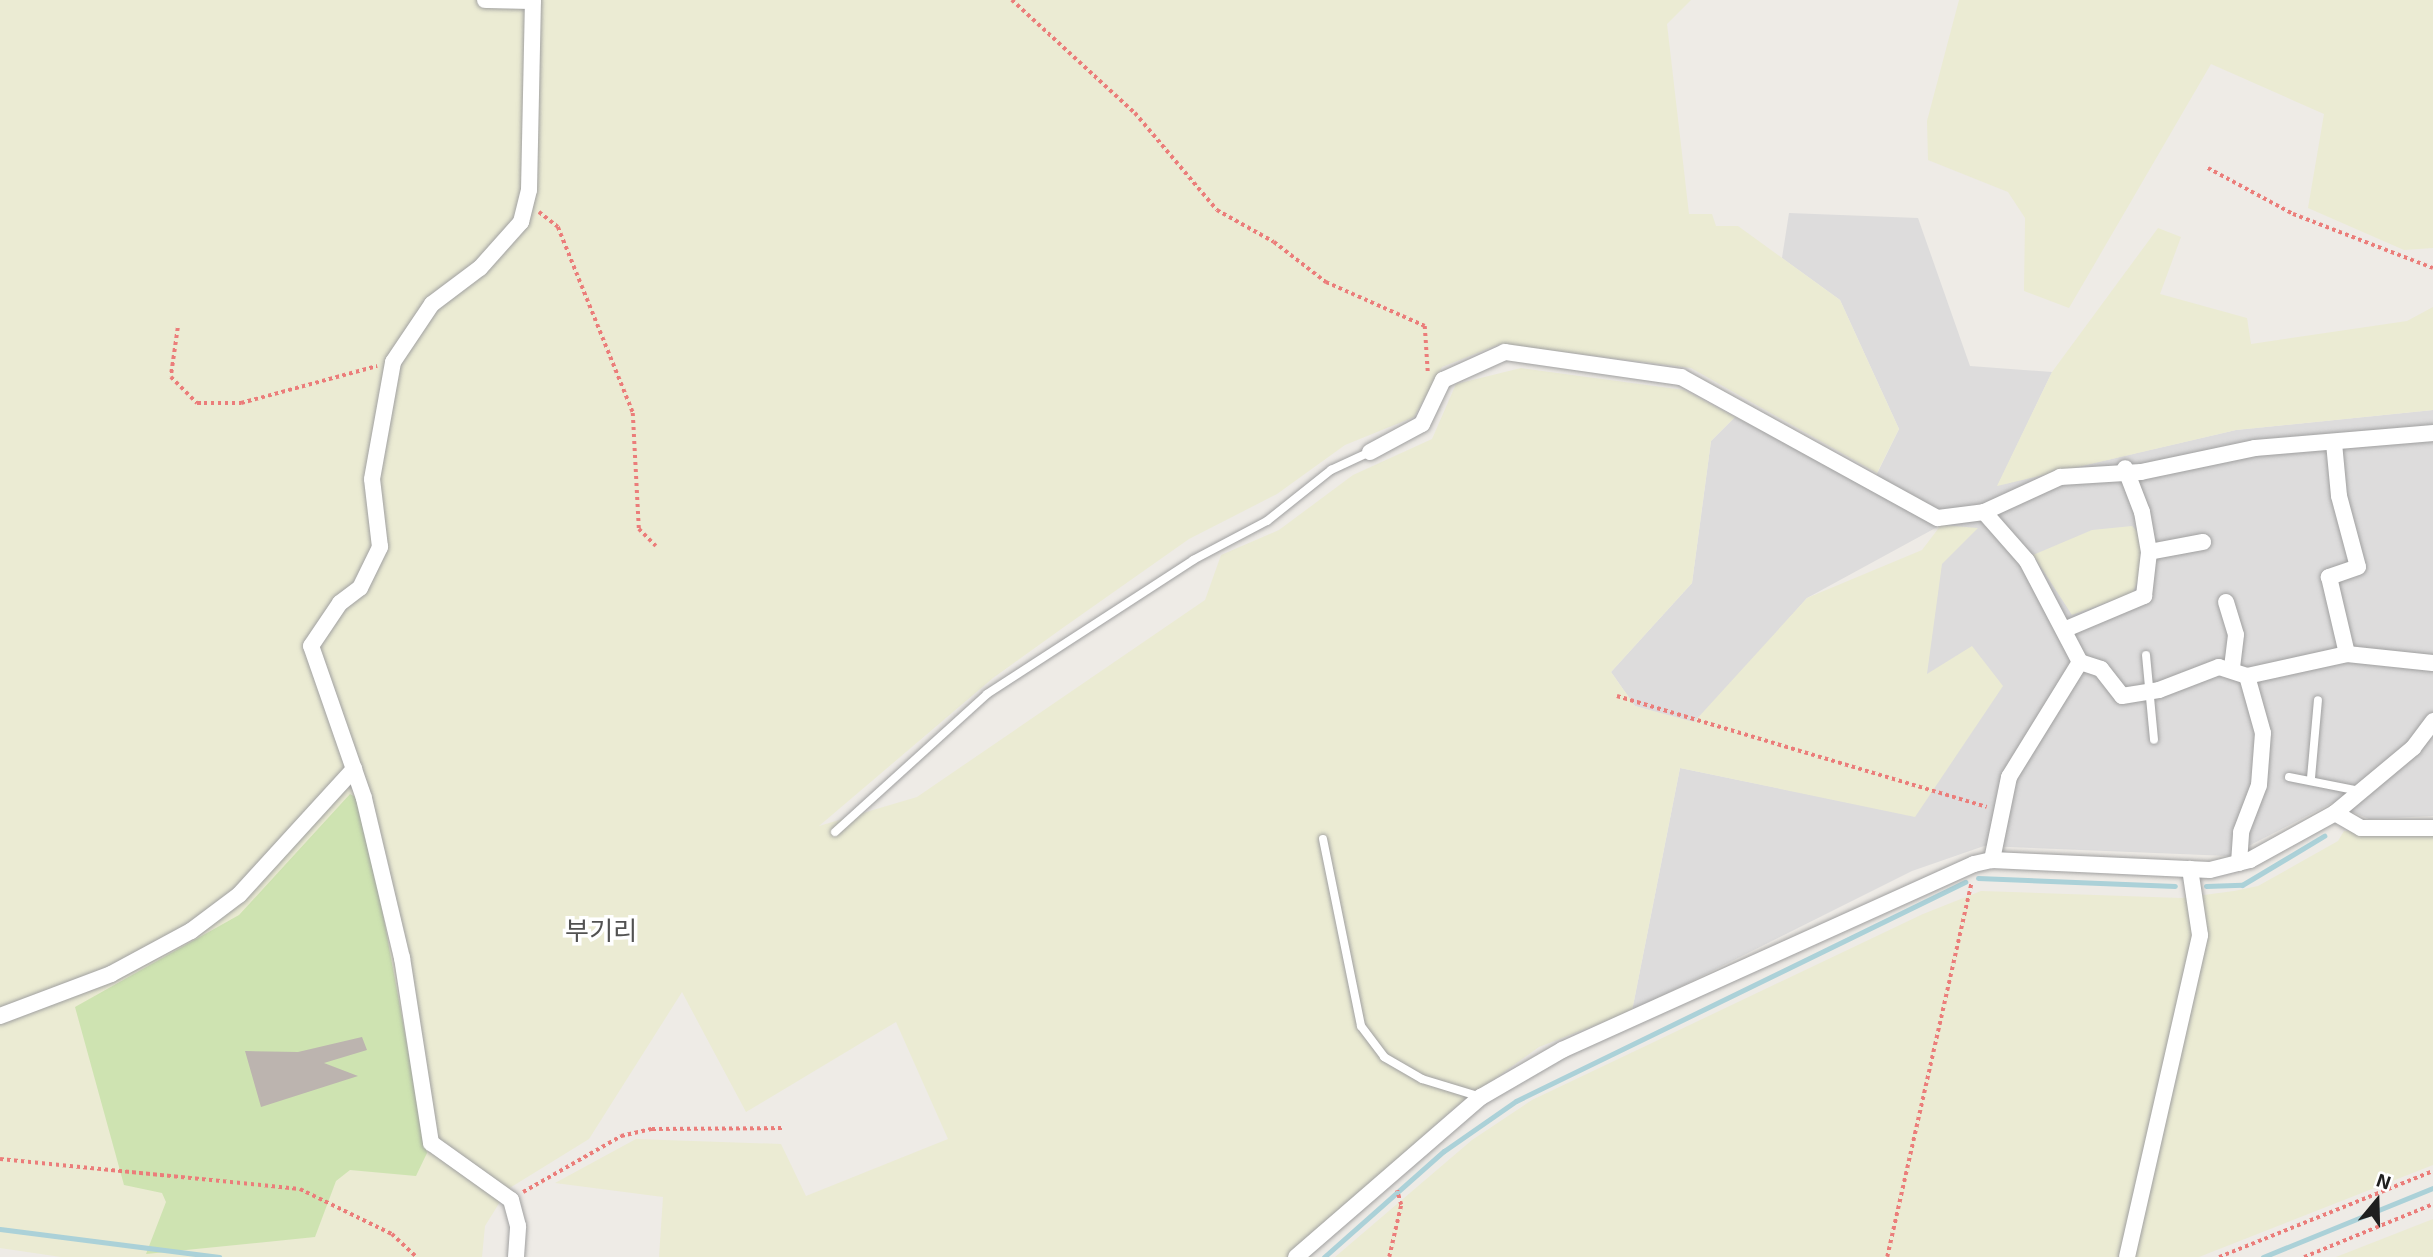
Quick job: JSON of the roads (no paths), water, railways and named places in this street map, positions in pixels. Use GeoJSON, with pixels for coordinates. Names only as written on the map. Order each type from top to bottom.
{"type":"FeatureCollection","features":[{"type":"Feature","properties":{"kind":"street"},"geometry":{"type":"LineString","coordinates":[[485,0],[533,0],[526,202],[521,222],[499,249],[432,304],[393,362],[372,479],[380,547],[360,588],[340,603],[311,646],[355,769],[402,958],[431,1143],[511,1200],[518,1226],[516,1257]]}},
{"type":"Feature","properties":{"kind":"street"},"geometry":{"type":"LineString","coordinates":[[1370,452],[1422,424],[1443,380],[1505,352],[1681,377],[1938,518],[1984,512],[2060,477],[2125,468],[2141,472],[2255,448],[2432,434]]}},
{"type":"Feature","properties":{"kind":"street"},"geometry":{"type":"LineString","coordinates":[[2334,443],[2339,496],[2358,567],[2329,577],[2347,654]]}},
{"type":"Feature","properties":{"kind":"street"},"geometry":{"type":"LineString","coordinates":[[2066,629],[2144,596],[2149,552],[2142,512],[2125,468]]}},
{"type":"Feature","properties":{"kind":"street"},"geometry":{"type":"LineString","coordinates":[[1984,512],[2027,561],[2066,629],[2080,662],[2061,703],[2009,777],[1998,811],[1992,860]]}},
{"type":"Feature","properties":{"kind":"street"},"geometry":{"type":"LineString","coordinates":[[2149,552],[2203,542]]}},
{"type":"Feature","properties":{"kind":"street"},"geometry":{"type":"LineString","coordinates":[[2226,602],[2236,635],[2232,667]]}},
{"type":"Feature","properties":{"kind":"street"},"geometry":{"type":"LineString","coordinates":[[2247,676],[2347,654],[2433,663]]}},
{"type":"Feature","properties":{"kind":"street"},"geometry":{"type":"LineString","coordinates":[[2080,662],[2101,669],[2122,696],[2154,691],[2232,667],[2247,676],[2263,733],[2259,785],[2241,832],[2239,863]]}},
{"type":"Feature","properties":{"kind":"street"},"geometry":{"type":"LineString","coordinates":[[1296,1257],[1481,1097],[1562,1050],[1974,864],[1992,860],[2190,869],[2239,863],[2335,813],[2413,748],[2433,721]]}},
{"type":"Feature","properties":{"kind":"street"},"geometry":{"type":"LineString","coordinates":[[0,1016],[111,974],[191,931],[239,895],[355,769]]}},
{"type":"Feature","properties":{"kind":"street"},"geometry":{"type":"LineString","coordinates":[[2335,813],[2361,828],[2433,828]]}},
{"type":"Feature","properties":{"kind":"street"},"geometry":{"type":"LineString","coordinates":[[2127,1257],[2200,935],[2190,869]]}},
{"type":"Feature","properties":{"kind":"lane"},"geometry":{"type":"LineString","coordinates":[[835,832],[986,694],[1193,559],[1267,521],[1331,470],[1370,452]]}},
{"type":"Feature","properties":{"kind":"lane"},"geometry":{"type":"LineString","coordinates":[[2146,655],[2154,691],[2154,740]]}},
{"type":"Feature","properties":{"kind":"lane"},"geometry":{"type":"LineString","coordinates":[[2311,778],[2318,700]]}},
{"type":"Feature","properties":{"kind":"lane"},"geometry":{"type":"LineString","coordinates":[[2289,777],[2311,778],[2360,791]]}},
{"type":"Feature","properties":{"kind":"lane"},"geometry":{"type":"LineString","coordinates":[[1323,839],[1361,1026],[1384,1057],[1422,1079],[1481,1097]]}},
{"type":"Feature","properties":{"kind":"waterway"},"geometry":{"type":"LineString","coordinates":[[2206,886],[2242,885],[2324,836]]}},
{"type":"Feature","properties":{"kind":"waterway"},"geometry":{"type":"LineString","coordinates":[[1978,878],[2175,886]]}},
{"type":"Feature","properties":{"kind":"waterway"},"geometry":{"type":"LineString","coordinates":[[1324,1257],[1444,1151],[1516,1101],[1965,882]]}},
{"type":"Feature","properties":{"kind":"waterway"},"geometry":{"type":"LineString","coordinates":[[2263,1257],[2433,1188]]}},
{"type":"Feature","properties":{"kind":"waterway"},"geometry":{"type":"LineString","coordinates":[[0,1229],[219,1257]]}},
{"type":"Feature","properties":{"kind":"district","name":"부기리"},"geometry":{"type":"Point","coordinates":[601,930]}}]}
